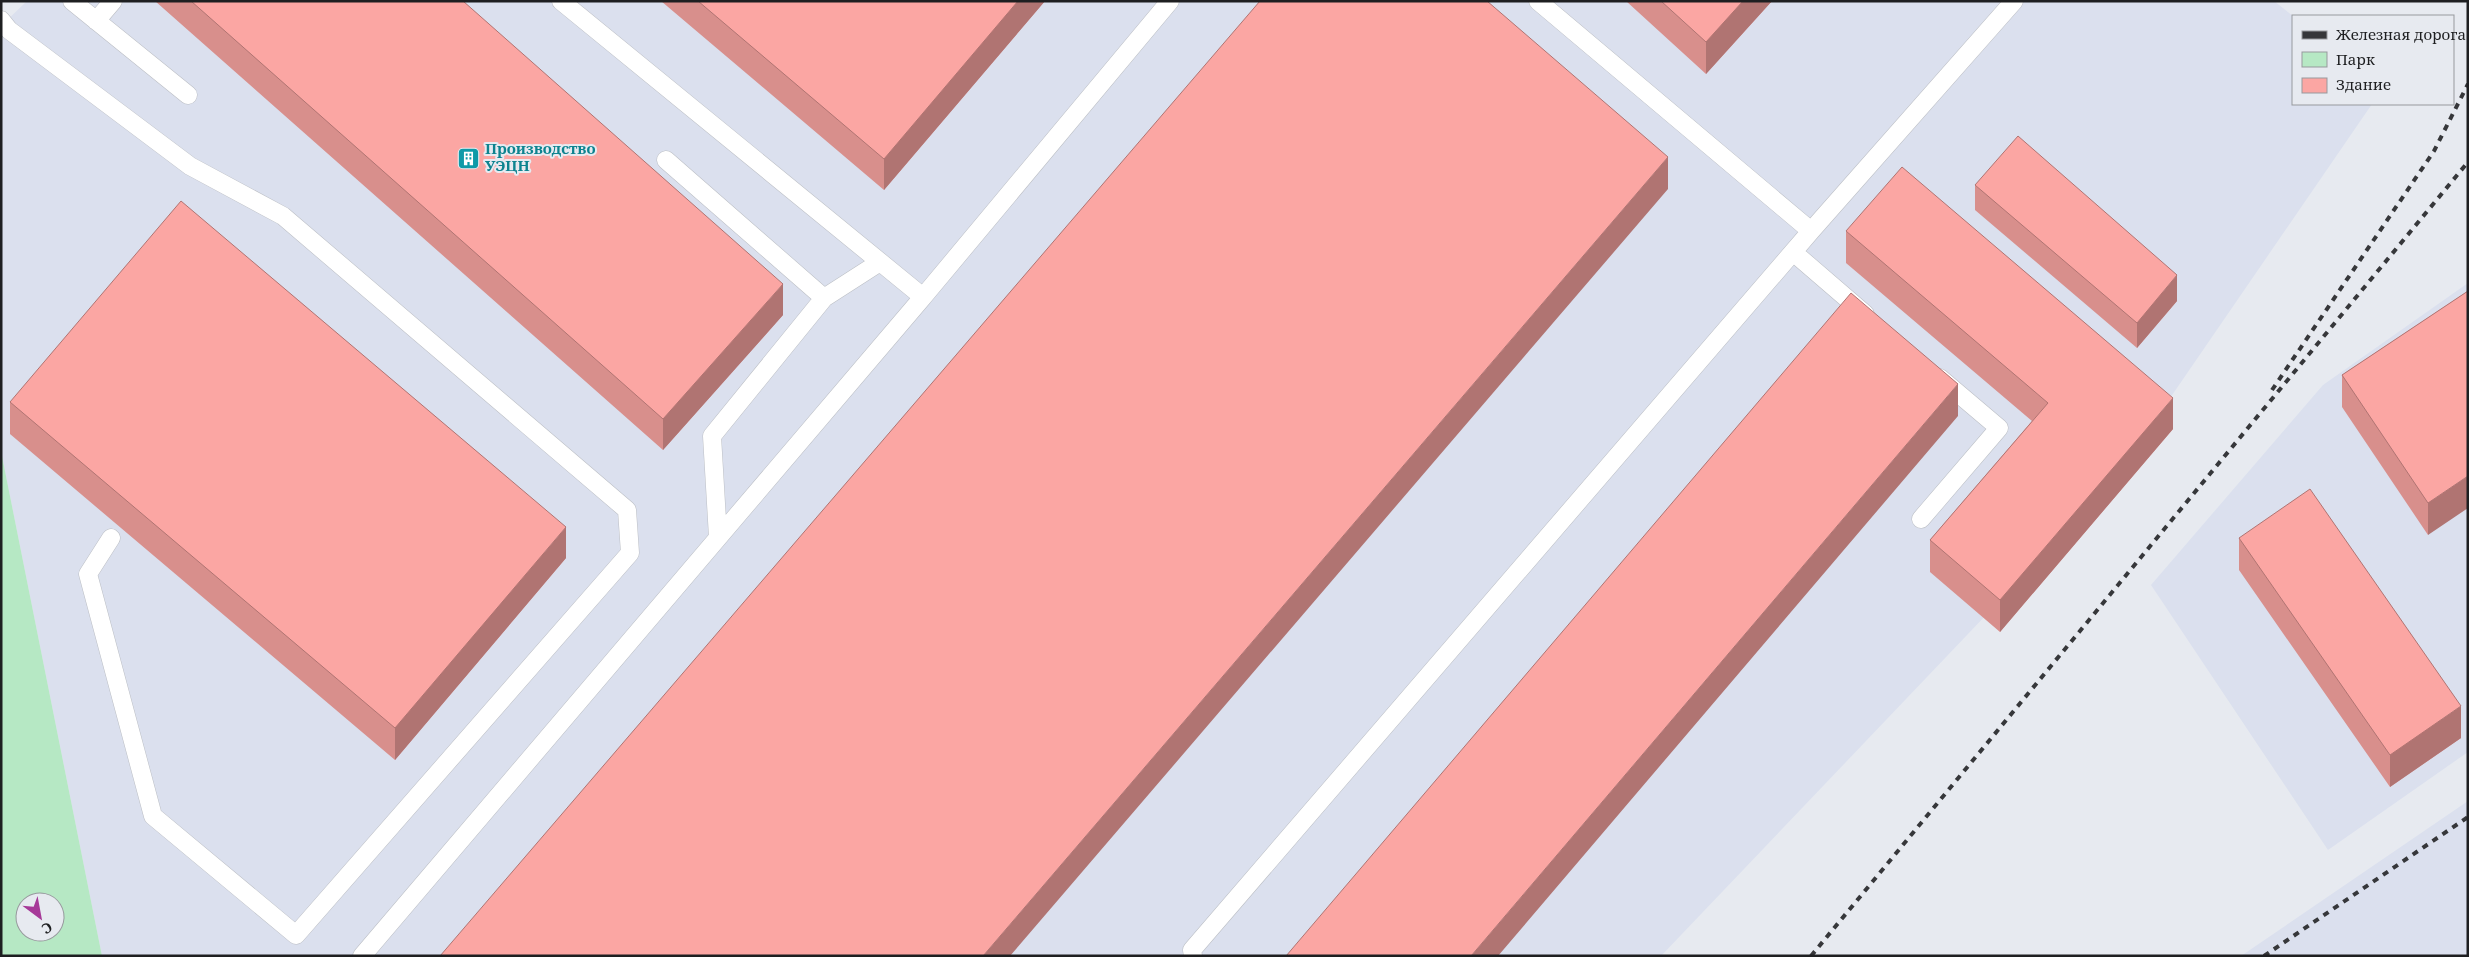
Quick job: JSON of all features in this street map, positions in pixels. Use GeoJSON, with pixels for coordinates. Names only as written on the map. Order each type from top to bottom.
{"type":"FeatureCollection","features":[{"type":"Feature","properties":{"kind":"lane"},"geometry":{"type":"LineString","coordinates":[[72,1],[188,95]]}},
{"type":"Feature","properties":{"kind":"lane"},"geometry":{"type":"LineString","coordinates":[[96,21],[113,1]]}},
{"type":"Feature","properties":{"kind":"lane"},"geometry":{"type":"LineString","coordinates":[[561,1],[923,297]]}},
{"type":"Feature","properties":{"kind":"lane"},"geometry":{"type":"LineString","coordinates":[[362,956],[923,297],[1170,1]]}},
{"type":"Feature","properties":{"kind":"lane"},"geometry":{"type":"LineString","coordinates":[[1538,1],[1811,231]]}},
{"type":"Feature","properties":{"kind":"lane"},"geometry":{"type":"LineString","coordinates":[[1193,956],[1192,950],[1811,231],[2014,1]]}},
{"type":"Feature","properties":{"kind":"lane"},"geometry":{"type":"LineString","coordinates":[[1,20],[10,30],[190,166],[283,216],[627,510],[630,552],[296,935],[153,816],[88,574],[111,538]]}},
{"type":"Feature","properties":{"kind":"lane"},"geometry":{"type":"LineString","coordinates":[[666,160],[824,298]]}},
{"type":"Feature","properties":{"kind":"lane"},"geometry":{"type":"LineString","coordinates":[[1793,252],[1881,327]]}},
{"type":"Feature","properties":{"kind":"lane"},"geometry":{"type":"LineString","coordinates":[[718,537],[712,436],[824,298],[880,262]]}},
{"type":"Feature","properties":{"kind":"lane"},"geometry":{"type":"LineString","coordinates":[[1921,520],[1998,428],[1925,365]]}},
{"type":"Feature","properties":{"kind":"shaded area"},"geometry":{"type":"Polygon","coordinates":[[[27,1],[2274,1],[2292,15],[2292,105],[2371,105],[2111,484],[1661,956],[102,956],[1,451],[1,26],[27,1]]]}},
{"type":"Feature","properties":{"kind":"shaded area"},"geometry":{"type":"Polygon","coordinates":[[[2468,283],[2468,752],[2328,850],[2151,585],[2323,385],[2468,283]]]}},
{"type":"Feature","properties":{"kind":"shaded area"},"geometry":{"type":"Polygon","coordinates":[[[2468,801],[2468,956],[2241,956],[2468,801]]]}},
{"type":"Feature","properties":{"kind":"green space"},"geometry":{"type":"Polygon","coordinates":[[[1,451],[102,956],[1,956],[1,451]]]}},
{"type":"Feature","properties":{"kind":"building","name":"Производство УЭЦН"},"geometry":{"type":"Polygon","coordinates":[[[191,1],[463,1],[783,284],[663,419],[191,1]]]}},
{"type":"Feature","properties":{"kind":"building"},"geometry":{"type":"Polygon","coordinates":[[[698,1],[1018,1],[884,159],[698,1]]]}},
{"type":"Feature","properties":{"kind":"building"},"geometry":{"type":"Polygon","coordinates":[[[1260,1],[1487,1],[1668,157],[983,956],[440,956],[1260,1]]]}},
{"type":"Feature","properties":{"kind":"building"},"geometry":{"type":"Polygon","coordinates":[[[1661,1],[1743,1],[1706,42],[1661,1]]]}},
{"type":"Feature","properties":{"kind":"building"},"geometry":{"type":"Polygon","coordinates":[[[2018,136],[2177,275],[2137,323],[1975,185],[2018,136]]]}},
{"type":"Feature","properties":{"kind":"building"},"geometry":{"type":"Polygon","coordinates":[[[1902,167],[2173,398],[2000,600],[1930,540],[2048,403],[1846,231],[1902,167]]]}},
{"type":"Feature","properties":{"kind":"building"},"geometry":{"type":"Polygon","coordinates":[[[181,201],[566,527],[395,728],[10,402],[181,201]]]}},
{"type":"Feature","properties":{"kind":"building"},"geometry":{"type":"Polygon","coordinates":[[[2468,291],[2468,476],[2428,503],[2342,375],[2468,291]]]}},
{"type":"Feature","properties":{"kind":"building"},"geometry":{"type":"Polygon","coordinates":[[[1851,293],[1958,384],[1471,956],[1286,956],[1851,293]]]}},
{"type":"Feature","properties":{"kind":"building"},"geometry":{"type":"Polygon","coordinates":[[[2310,489],[2461,706],[2390,755],[2239,538],[2310,489]]]}},
{"type":"Feature","properties":{"kind":"railway"},"geometry":{"type":"LineString","coordinates":[[2272,390],[2434,151],[2468,84]]}},
{"type":"Feature","properties":{"kind":"railway"},"geometry":{"type":"LineString","coordinates":[[1811,956],[2468,162]]}},
{"type":"Feature","properties":{"kind":"railway"},"geometry":{"type":"LineString","coordinates":[[2264,956],[2468,817]]}},
{"type":"Feature","properties":{"kind":"place","name":"Производство УЭЦН"},"geometry":{"type":"Point","coordinates":[469,158]}}]}
